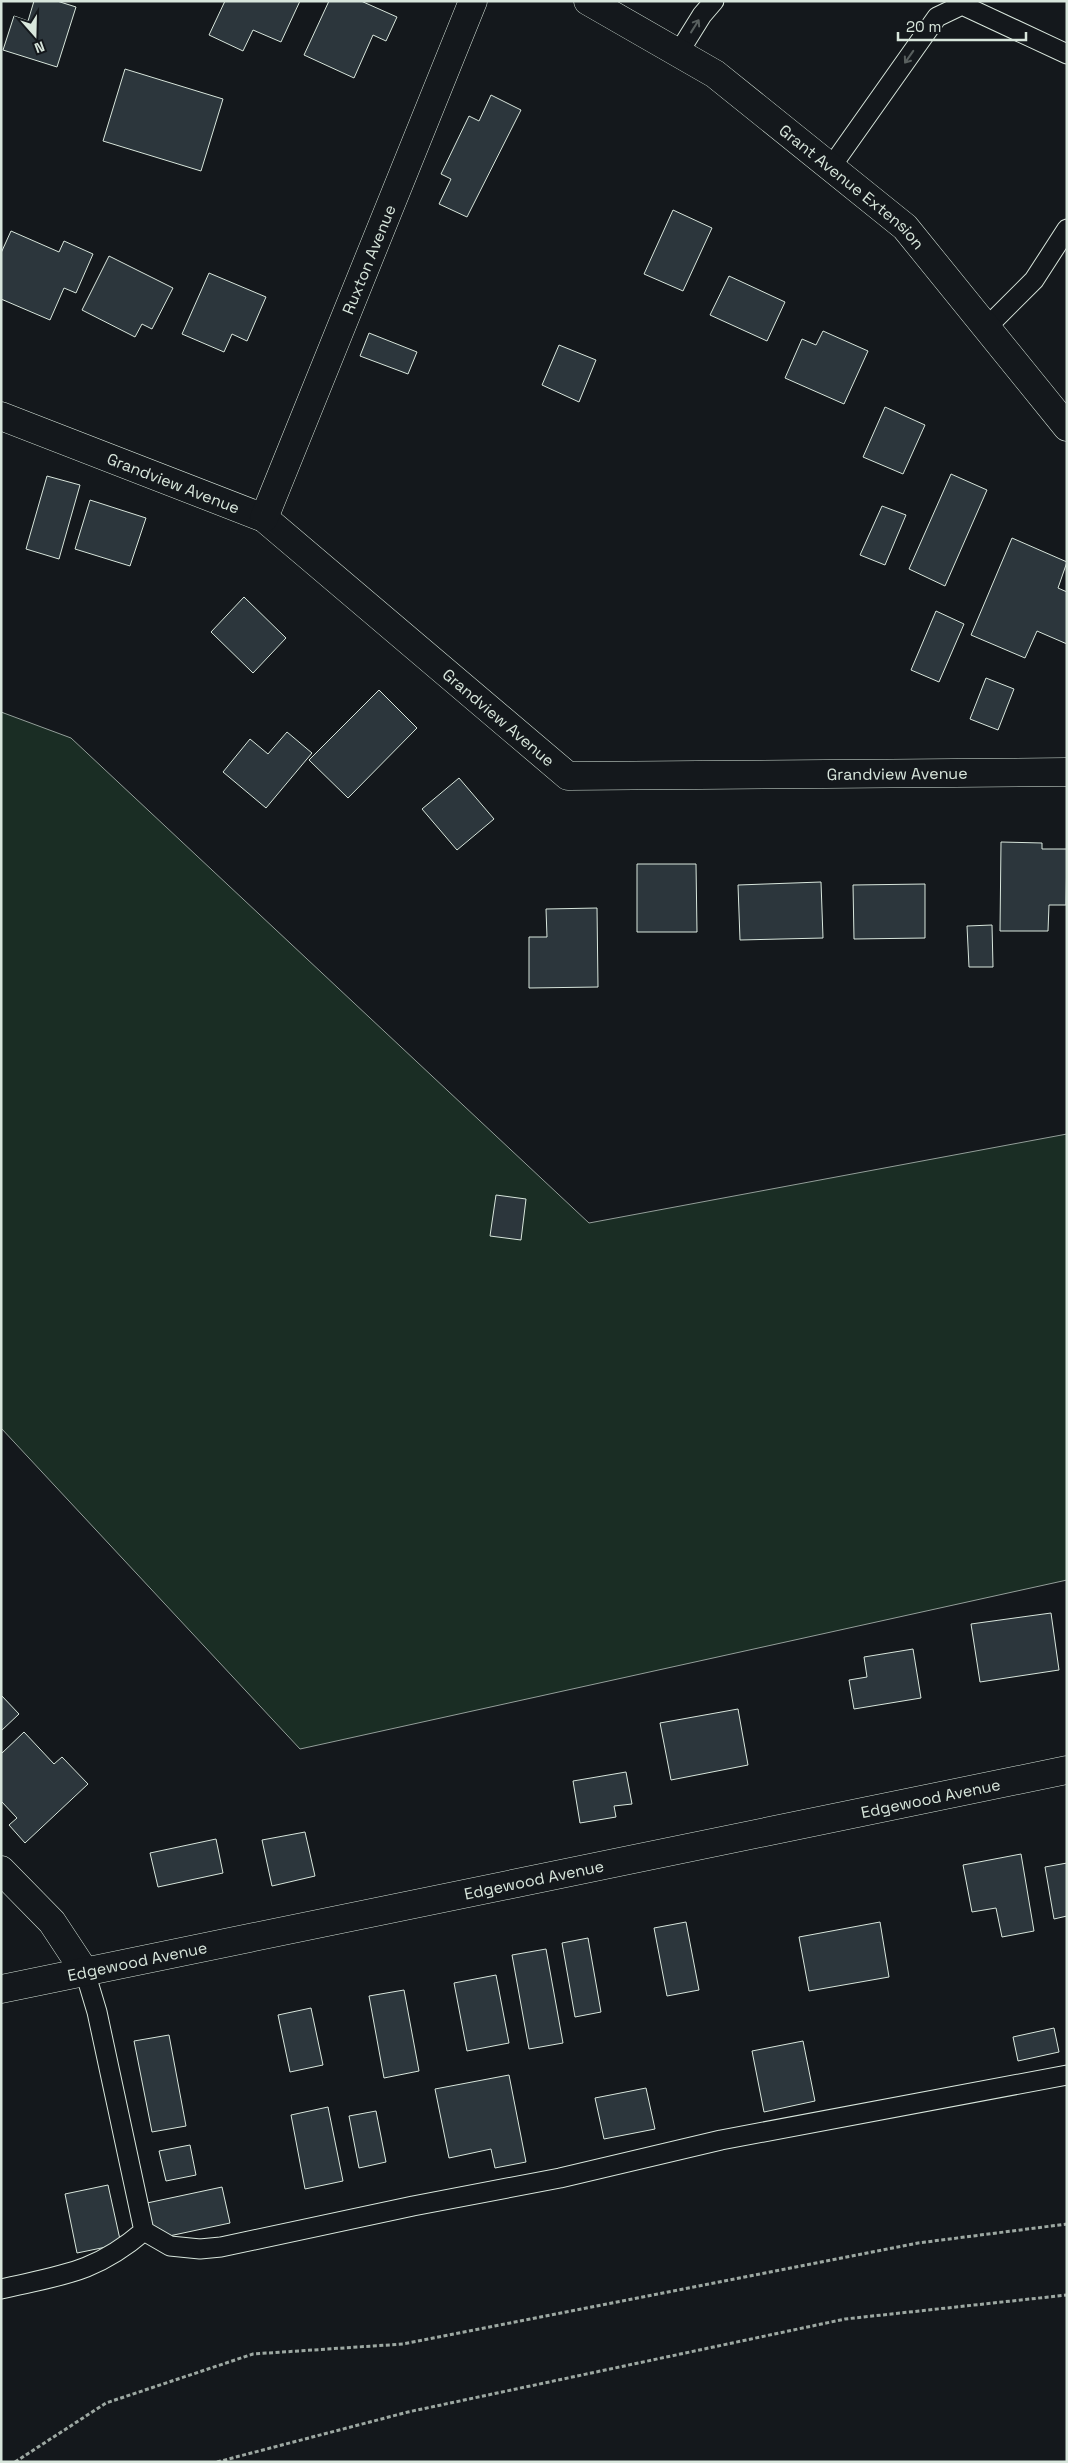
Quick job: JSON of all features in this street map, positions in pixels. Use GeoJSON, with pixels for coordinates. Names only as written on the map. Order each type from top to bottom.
{"type":"FeatureCollection","features":[{"type":"Feature","properties":{"kind":"street","name":"Ruxton Avenue"},"geometry":{"type":"LineString","coordinates":[[264,518],[473,1]]}},
{"type":"Feature","properties":{"kind":"street","name":"Grant Avenue Extension"},"geometry":{"type":"LineString","coordinates":[[588,1],[715,74],[906,227],[1067,427]]}},
{"type":"Feature","properties":{"kind":"street","name":"Grandview Avenue"},"geometry":{"type":"LineString","coordinates":[[1,416],[264,518],[568,776],[1067,772]]}},
{"type":"Feature","properties":{"kind":"street","name":"Edgewood Avenue"},"geometry":{"type":"LineString","coordinates":[[1,1989],[1067,1770]]}},
{"type":"Feature","properties":{"kind":"street"},"geometry":{"type":"LineString","coordinates":[[1,1870],[52,1922],[85,1972]]}},
{"type":"Feature","properties":{"kind":"lane"},"geometry":{"type":"LineString","coordinates":[[679,52],[702,15],[714,1]]}},
{"type":"Feature","properties":{"kind":"lane"},"geometry":{"type":"LineString","coordinates":[[832,168],[937,17],[962,5],[1067,54]]}},
{"type":"Feature","properties":{"kind":"lane"},"geometry":{"type":"LineString","coordinates":[[986,328],[1034,280],[1067,229]]}},
{"type":"Feature","properties":{"kind":"lane"},"geometry":{"type":"LineString","coordinates":[[85,1972],[101,2029],[144,2231],[170,2246],[200,2249],[221,2247],[413,2206],[560,2178],[721,2140],[1067,2075]]}},
{"type":"Feature","properties":{"kind":"lane"},"geometry":{"type":"LineString","coordinates":[[1,2289],[85,2270],[105,2260],[144,2231]]}},
{"type":"Feature","properties":{"kind":"path"},"geometry":{"type":"LineString","coordinates":[[15,2462],[106,2403],[253,2354],[403,2344],[918,2243],[1067,2224]]}},
{"type":"Feature","properties":{"kind":"path"},"geometry":{"type":"LineString","coordinates":[[217,2462],[408,2412],[845,2319],[1067,2296]]}},
{"type":"Feature","properties":{"kind":"green space"},"geometry":{"type":"Polygon","coordinates":[[[1,712],[71,738],[589,1223],[1067,1134],[1067,1580],[300,1749],[1,1428],[1,712]]]}},
{"type":"Feature","properties":{"kind":"building"},"geometry":{"type":"Polygon","coordinates":[[[34,1],[57,1],[76,7],[57,67],[3,50],[14,16],[28,21],[34,1]]]}},
{"type":"Feature","properties":{"kind":"building"},"geometry":{"type":"Polygon","coordinates":[[[225,1],[300,1],[281,42],[253,30],[243,51],[209,35],[225,1]]]}},
{"type":"Feature","properties":{"kind":"building"},"geometry":{"type":"Polygon","coordinates":[[[329,1],[361,1],[397,17],[386,41],[373,35],[354,78],[304,55],[329,1]]]}},
{"type":"Feature","properties":{"kind":"building"},"geometry":{"type":"Polygon","coordinates":[[[125,69],[223,99],[201,171],[103,141],[125,69]]]}},
{"type":"Feature","properties":{"kind":"building"},"geometry":{"type":"Polygon","coordinates":[[[491,95],[521,110],[467,217],[439,204],[451,179],[441,174],[469,116],[479,121],[491,95]]]}},
{"type":"Feature","properties":{"kind":"building"},"geometry":{"type":"Polygon","coordinates":[[[673,210],[712,228],[683,291],[644,274],[673,210]]]}},
{"type":"Feature","properties":{"kind":"building"},"geometry":{"type":"Polygon","coordinates":[[[11,231],[59,252],[64,241],[93,254],[76,293],[64,288],[50,320],[1,299],[1,253],[11,231]]]}},
{"type":"Feature","properties":{"kind":"building"},"geometry":{"type":"Polygon","coordinates":[[[109,256],[173,288],[152,329],[142,324],[135,337],[82,310],[109,256]]]}},
{"type":"Feature","properties":{"kind":"building"},"geometry":{"type":"Polygon","coordinates":[[[209,273],[266,297],[247,341],[232,334],[224,352],[182,334],[209,273]]]}},
{"type":"Feature","properties":{"kind":"building"},"geometry":{"type":"Polygon","coordinates":[[[729,276],[785,302],[767,341],[710,315],[729,276]]]}},
{"type":"Feature","properties":{"kind":"building"},"geometry":{"type":"Polygon","coordinates":[[[823,331],[868,351],[844,404],[785,378],[802,339],[816,345],[823,331]]]}},
{"type":"Feature","properties":{"kind":"building"},"geometry":{"type":"Polygon","coordinates":[[[369,333],[417,352],[408,374],[360,356],[369,333]]]}},
{"type":"Feature","properties":{"kind":"building"},"geometry":{"type":"Polygon","coordinates":[[[559,345],[596,360],[579,402],[542,385],[559,345]]]}},
{"type":"Feature","properties":{"kind":"building"},"geometry":{"type":"Polygon","coordinates":[[[885,407],[925,425],[903,474],[863,457],[885,407]]]}},
{"type":"Feature","properties":{"kind":"building"},"geometry":{"type":"Polygon","coordinates":[[[951,474],[987,490],[945,586],[909,569],[951,474]]]}},
{"type":"Feature","properties":{"kind":"building"},"geometry":{"type":"Polygon","coordinates":[[[47,476],[80,485],[59,559],[26,549],[47,476]]]}},
{"type":"Feature","properties":{"kind":"building"},"geometry":{"type":"Polygon","coordinates":[[[90,500],[146,518],[130,566],[75,549],[90,500]]]}},
{"type":"Feature","properties":{"kind":"building"},"geometry":{"type":"Polygon","coordinates":[[[882,506],[906,515],[885,565],[860,555],[882,506]]]}},
{"type":"Feature","properties":{"kind":"building"},"geometry":{"type":"Polygon","coordinates":[[[1012,538],[1067,562],[1058,588],[1067,592],[1067,644],[1037,631],[1025,658],[971,635],[1012,538]]]}},
{"type":"Feature","properties":{"kind":"building"},"geometry":{"type":"Polygon","coordinates":[[[244,597],[286,638],[253,673],[211,632],[244,597]]]}},
{"type":"Feature","properties":{"kind":"building"},"geometry":{"type":"Polygon","coordinates":[[[936,611],[964,624],[939,682],[911,670],[936,611]]]}},
{"type":"Feature","properties":{"kind":"building"},"geometry":{"type":"Polygon","coordinates":[[[986,678],[1014,689],[998,730],[970,719],[986,678]]]}},
{"type":"Feature","properties":{"kind":"building"},"geometry":{"type":"Polygon","coordinates":[[[379,690],[417,728],[348,798],[309,760],[379,690]]]}},
{"type":"Feature","properties":{"kind":"building"},"geometry":{"type":"Polygon","coordinates":[[[287,732],[312,753],[266,808],[223,772],[250,739],[268,754],[287,732]]]}},
{"type":"Feature","properties":{"kind":"building"},"geometry":{"type":"Polygon","coordinates":[[[459,778],[494,819],[457,850],[422,809],[459,778]]]}},
{"type":"Feature","properties":{"kind":"building"},"geometry":{"type":"Polygon","coordinates":[[[1001,842],[1042,843],[1042,849],[1067,849],[1066,905],[1049,905],[1048,931],[1000,931],[1001,842]]]}},
{"type":"Feature","properties":{"kind":"building"},"geometry":{"type":"Polygon","coordinates":[[[637,864],[696,864],[697,932],[637,932],[637,864]]]}},
{"type":"Feature","properties":{"kind":"building"},"geometry":{"type":"Polygon","coordinates":[[[821,882],[823,938],[740,940],[738,885],[821,882]]]}},
{"type":"Feature","properties":{"kind":"building"},"geometry":{"type":"Polygon","coordinates":[[[925,884],[925,938],[854,939],[853,885],[925,884]]]}},
{"type":"Feature","properties":{"kind":"building"},"geometry":{"type":"Polygon","coordinates":[[[597,908],[598,987],[529,988],[529,937],[547,937],[546,909],[597,908]]]}},
{"type":"Feature","properties":{"kind":"building"},"geometry":{"type":"Polygon","coordinates":[[[992,925],[993,967],[969,967],[967,926],[992,925]]]}},
{"type":"Feature","properties":{"kind":"building"},"geometry":{"type":"Polygon","coordinates":[[[496,1195],[526,1199],[521,1240],[490,1236],[496,1195]]]}},
{"type":"Feature","properties":{"kind":"building"},"geometry":{"type":"Polygon","coordinates":[[[1051,1613],[1059,1670],[980,1682],[971,1624],[1051,1613]]]}},
{"type":"Feature","properties":{"kind":"building"},"geometry":{"type":"Polygon","coordinates":[[[913,1649],[921,1698],[854,1709],[849,1680],[867,1677],[864,1657],[913,1649]]]}},
{"type":"Feature","properties":{"kind":"building"},"geometry":{"type":"Polygon","coordinates":[[[1,1695],[19,1714],[1,1731],[1,1695]]]}},
{"type":"Feature","properties":{"kind":"building"},"geometry":{"type":"Polygon","coordinates":[[[738,1709],[748,1765],[671,1780],[660,1723],[738,1709]]]}},
{"type":"Feature","properties":{"kind":"building"},"geometry":{"type":"Polygon","coordinates":[[[24,1732],[54,1764],[62,1757],[88,1784],[25,1843],[9,1825],[17,1818],[1,1801],[1,1754],[24,1732]]]}},
{"type":"Feature","properties":{"kind":"building"},"geometry":{"type":"Polygon","coordinates":[[[626,1772],[632,1804],[614,1806],[616,1817],[580,1823],[573,1781],[626,1772]]]}},
{"type":"Feature","properties":{"kind":"building"},"geometry":{"type":"Polygon","coordinates":[[[305,1832],[315,1876],[272,1886],[262,1840],[305,1832]]]}},
{"type":"Feature","properties":{"kind":"building"},"geometry":{"type":"Polygon","coordinates":[[[216,1839],[223,1873],[158,1887],[150,1853],[216,1839]]]}},
{"type":"Feature","properties":{"kind":"building"},"geometry":{"type":"Polygon","coordinates":[[[1021,1854],[1034,1931],[1002,1937],[996,1908],[972,1912],[963,1865],[1021,1854]]]}},
{"type":"Feature","properties":{"kind":"building"},"geometry":{"type":"Polygon","coordinates":[[[1067,1863],[1067,1916],[1054,1919],[1045,1867],[1067,1863]]]}},
{"type":"Feature","properties":{"kind":"building"},"geometry":{"type":"Polygon","coordinates":[[[686,1922],[699,1990],[667,1996],[654,1928],[686,1922]]]}},
{"type":"Feature","properties":{"kind":"building"},"geometry":{"type":"Polygon","coordinates":[[[880,1922],[889,1977],[809,1991],[799,1937],[880,1922]]]}},
{"type":"Feature","properties":{"kind":"building"},"geometry":{"type":"Polygon","coordinates":[[[588,1938],[601,2012],[575,2017],[562,1943],[588,1938]]]}},
{"type":"Feature","properties":{"kind":"building"},"geometry":{"type":"Polygon","coordinates":[[[546,1949],[563,2043],[529,2049],[512,1955],[546,1949]]]}},
{"type":"Feature","properties":{"kind":"building"},"geometry":{"type":"Polygon","coordinates":[[[496,1975],[509,2043],[467,2051],[454,1983],[496,1975]]]}},
{"type":"Feature","properties":{"kind":"building"},"geometry":{"type":"Polygon","coordinates":[[[404,1990],[419,2071],[384,2078],[369,1996],[404,1990]]]}},
{"type":"Feature","properties":{"kind":"building"},"geometry":{"type":"Polygon","coordinates":[[[311,2008],[323,2065],[290,2072],[278,2015],[311,2008]]]}},
{"type":"Feature","properties":{"kind":"building"},"geometry":{"type":"Polygon","coordinates":[[[1054,2028],[1059,2052],[1018,2061],[1013,2037],[1054,2028]]]}},
{"type":"Feature","properties":{"kind":"building"},"geometry":{"type":"Polygon","coordinates":[[[169,2035],[186,2126],[152,2132],[134,2041],[169,2035]]]}},
{"type":"Feature","properties":{"kind":"building"},"geometry":{"type":"Polygon","coordinates":[[[803,2041],[815,2101],[764,2112],[752,2051],[803,2041]]]}},
{"type":"Feature","properties":{"kind":"building"},"geometry":{"type":"Polygon","coordinates":[[[509,2075],[526,2162],[495,2168],[491,2149],[449,2158],[435,2089],[509,2075]]]}},
{"type":"Feature","properties":{"kind":"building"},"geometry":{"type":"Polygon","coordinates":[[[646,2088],[655,2129],[604,2139],[595,2098],[646,2088]]]}},
{"type":"Feature","properties":{"kind":"building"},"geometry":{"type":"Polygon","coordinates":[[[328,2107],[343,2181],[305,2189],[291,2115],[328,2107]]]}},
{"type":"Feature","properties":{"kind":"building"},"geometry":{"type":"Polygon","coordinates":[[[376,2111],[386,2162],[359,2168],[349,2116],[376,2111]]]}},
{"type":"Feature","properties":{"kind":"building"},"geometry":{"type":"Polygon","coordinates":[[[190,2145],[196,2175],[166,2181],[159,2151],[190,2145]]]}},
{"type":"Feature","properties":{"kind":"building"},"geometry":{"type":"Polygon","coordinates":[[[108,2185],[121,2244],[77,2253],[65,2194],[108,2185]]]}},
{"type":"Feature","properties":{"kind":"building"},"geometry":{"type":"Polygon","coordinates":[[[222,2187],[230,2223],[155,2239],[147,2203],[222,2187]]]}}]}
